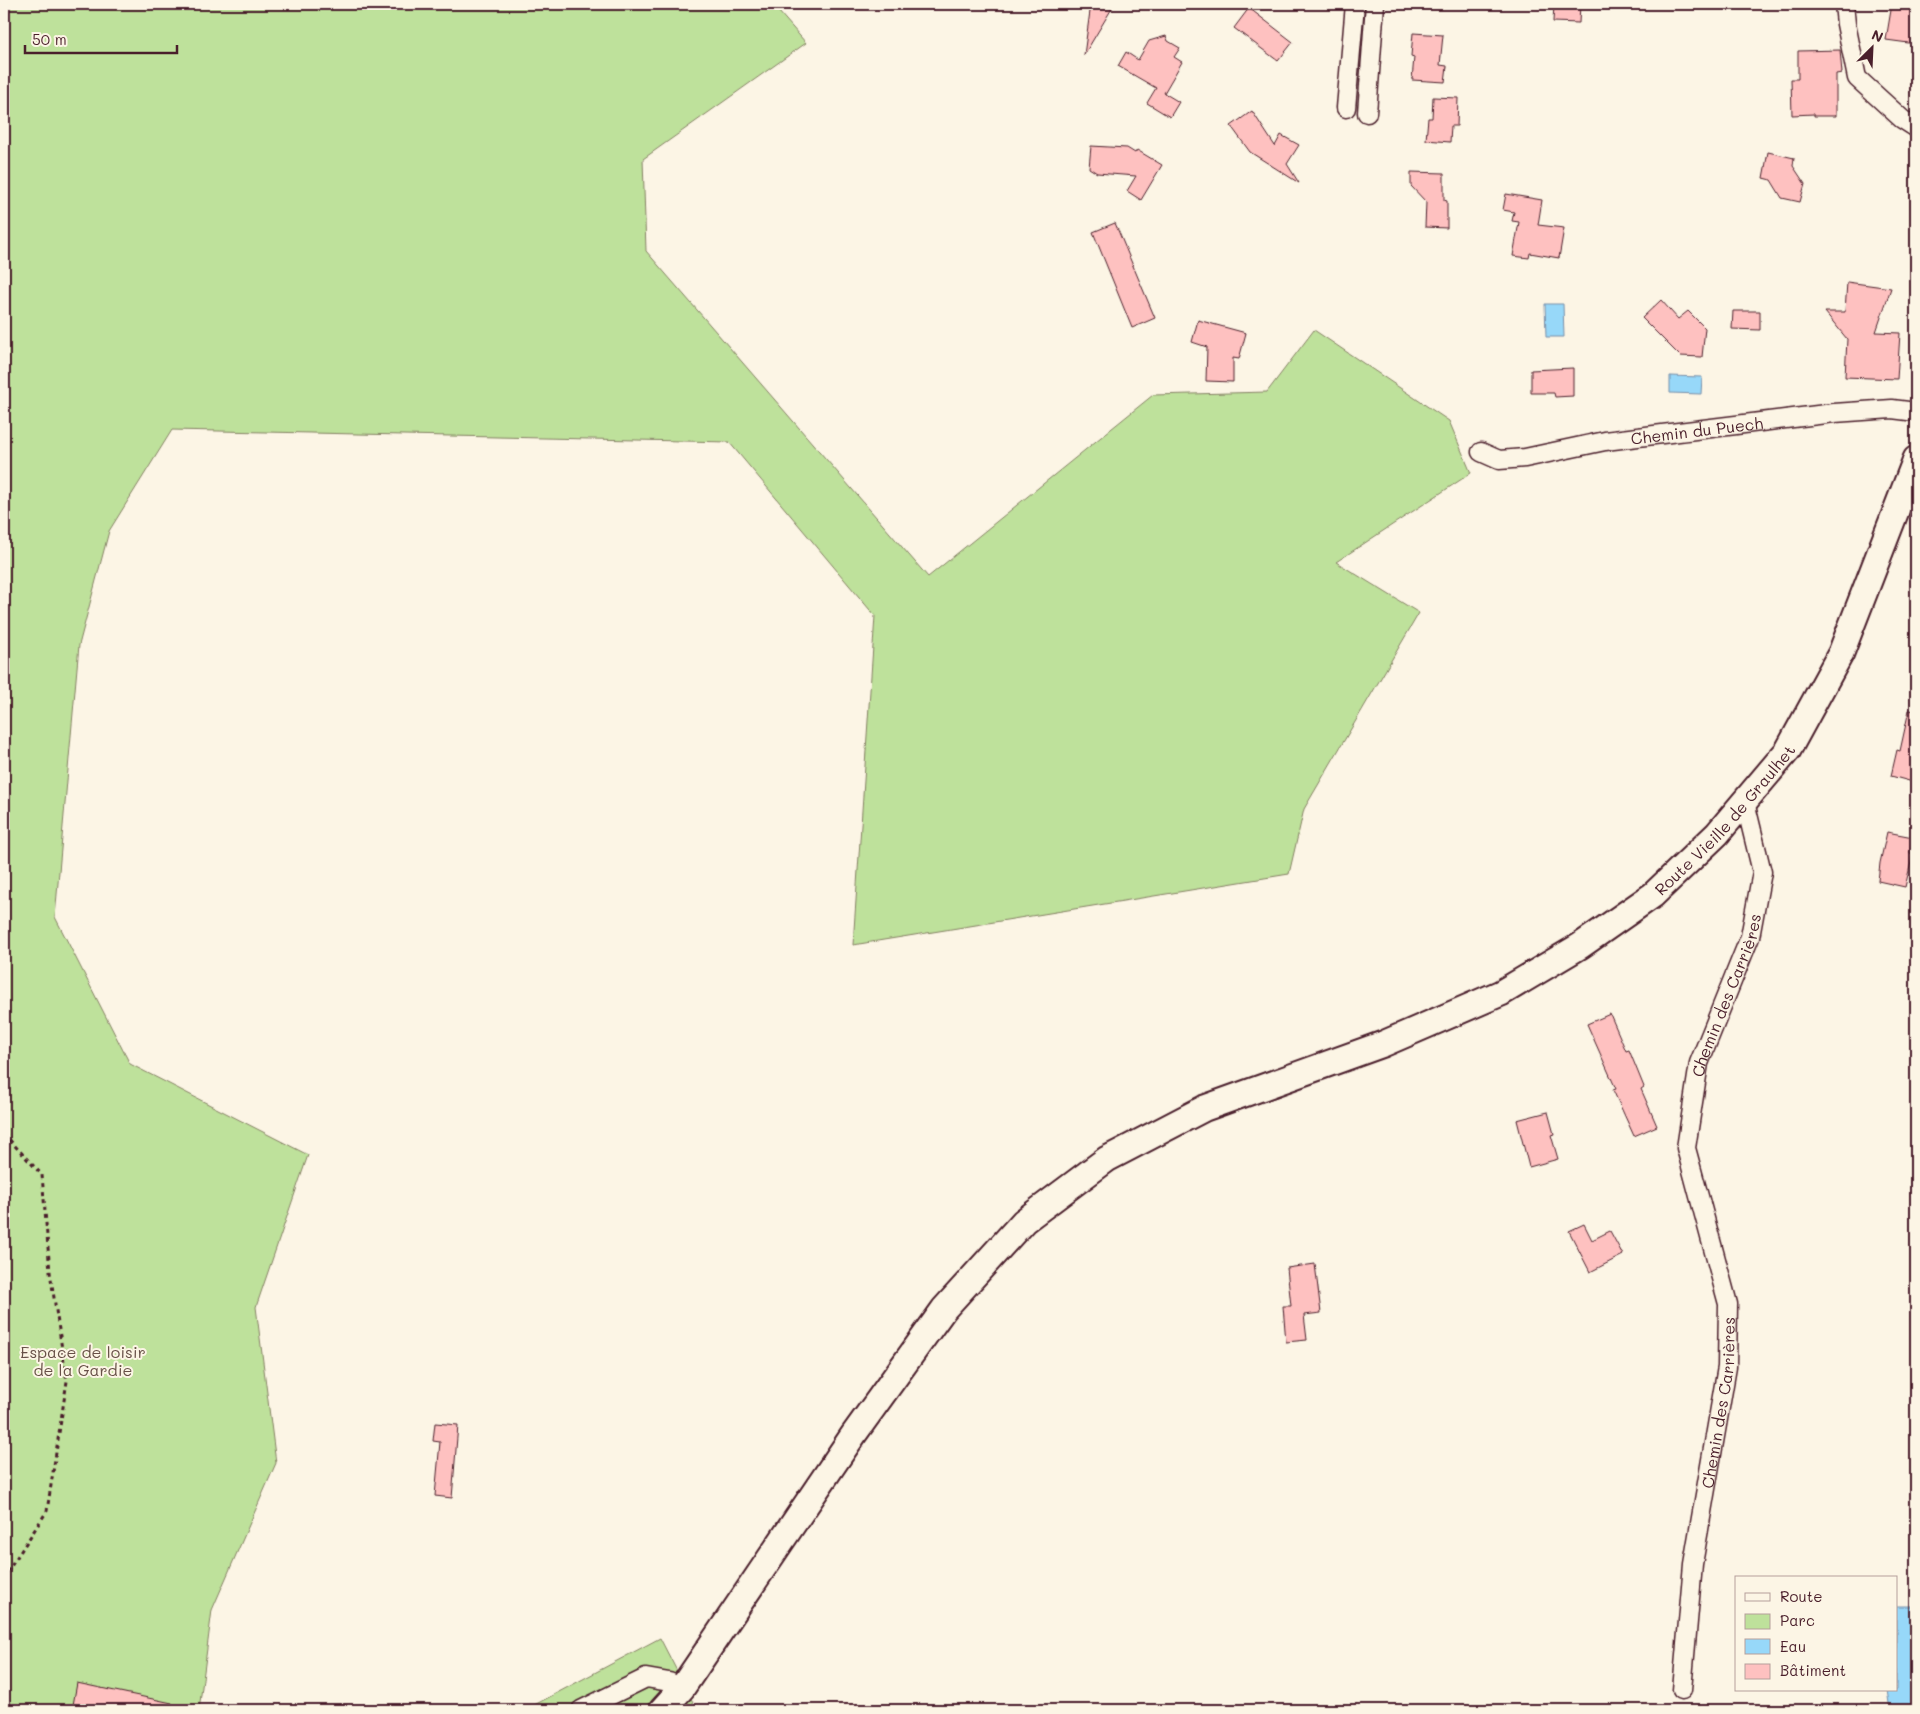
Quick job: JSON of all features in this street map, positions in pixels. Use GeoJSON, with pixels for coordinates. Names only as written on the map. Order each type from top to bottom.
{"type":"FeatureCollection","features":[{"type":"Feature","properties":{"kind":"main road","name":"Route Vieille de Graulhet"},"geometry":{"type":"LineString","coordinates":[[662,1710],[682,1688],[854,1434],[944,1309],[1024,1221],[1107,1159],[1205,1108],[1383,1044],[1501,993],[1580,946],[1653,895],[1717,834],[1788,750],[1841,653],[1916,459]]}},
{"type":"Feature","properties":{"kind":"street"},"geometry":{"type":"LineString","coordinates":[[1346,108],[1355,4]]}},
{"type":"Feature","properties":{"kind":"street"},"geometry":{"type":"LineString","coordinates":[[1367,113],[1375,4]]}},
{"type":"Feature","properties":{"kind":"street"},"geometry":{"type":"LineString","coordinates":[[1844,4],[1857,78],[1902,119],[1916,128]]}},
{"type":"Feature","properties":{"kind":"street","name":"Chemin du Puech"},"geometry":{"type":"LineString","coordinates":[[1481,452],[1499,460],[1525,458],[1605,441],[1834,413],[1892,409],[1916,412]]}},
{"type":"Feature","properties":{"kind":"street","name":"Chemin des Carrières"},"geometry":{"type":"LineString","coordinates":[[1682,1690],[1693,1564],[1727,1358],[1728,1304],[1686,1148],[1699,1063],[1750,937],[1762,872],[1744,802]]}},
{"type":"Feature","properties":{"kind":"street"},"geometry":{"type":"LineString","coordinates":[[581,1710],[646,1678],[669,1682],[682,1688]]}},
{"type":"Feature","properties":{"kind":"path"},"geometry":{"type":"LineString","coordinates":[[4,1134],[42,1175],[50,1272],[68,1381],[47,1511],[4,1577]]}},
{"type":"Feature","properties":{"kind":"green space","name":"Espace de loisir de la Gardie"},"geometry":{"type":"Polygon","coordinates":[[[4,4],[772,4],[806,43],[643,159],[646,251],[928,577],[1153,395],[1267,392],[1314,330],[1449,421],[1471,473],[1336,562],[1419,613],[1304,809],[1289,874],[853,945],[875,616],[729,442],[172,430],[109,531],[79,645],[55,917],[130,1064],[308,1155],[256,1307],[276,1463],[212,1610],[199,1710],[4,1710],[4,4]]]}},
{"type":"Feature","properties":{"kind":"green space"},"geometry":{"type":"Polygon","coordinates":[[[660,1638],[697,1710],[525,1710],[660,1638]]]}},
{"type":"Feature","properties":{"kind":"water"},"geometry":{"type":"Polygon","coordinates":[[[1545,304],[1563,304],[1564,337],[1546,337],[1545,304]]]}},
{"type":"Feature","properties":{"kind":"water"},"geometry":{"type":"Polygon","coordinates":[[[1670,376],[1702,377],[1701,394],[1670,393],[1670,376]]]}},
{"type":"Feature","properties":{"kind":"water"},"geometry":{"type":"Polygon","coordinates":[[[1898,1607],[1916,1607],[1916,1710],[1890,1710],[1887,1692],[1898,1692],[1898,1607]]]}},
{"type":"Feature","properties":{"kind":"building"},"geometry":{"type":"Polygon","coordinates":[[[1091,4],[1114,5],[1084,55],[1091,4]]]}},
{"type":"Feature","properties":{"kind":"building"},"geometry":{"type":"Polygon","coordinates":[[[1554,4],[1580,4],[1579,23],[1553,22],[1554,4]]]}},
{"type":"Feature","properties":{"kind":"building"},"geometry":{"type":"Polygon","coordinates":[[[1892,4],[1916,4],[1916,44],[1886,40],[1892,4]]]}},
{"type":"Feature","properties":{"kind":"building"},"geometry":{"type":"Polygon","coordinates":[[[1249,8],[1293,42],[1278,61],[1234,28],[1249,8]]]}},
{"type":"Feature","properties":{"kind":"building"},"geometry":{"type":"Polygon","coordinates":[[[1413,33],[1443,35],[1440,65],[1447,66],[1445,82],[1412,80],[1414,57],[1411,56],[1413,33]]]}},
{"type":"Feature","properties":{"kind":"building"},"geometry":{"type":"Polygon","coordinates":[[[1166,36],[1168,41],[1180,48],[1174,57],[1182,62],[1164,93],[1179,102],[1170,117],[1147,103],[1156,88],[1118,66],[1126,52],[1138,60],[1149,41],[1166,36]]]}},
{"type":"Feature","properties":{"kind":"building"},"geometry":{"type":"Polygon","coordinates":[[[1840,50],[1842,73],[1836,74],[1836,116],[1792,115],[1791,79],[1798,79],[1798,51],[1840,50]]]}},
{"type":"Feature","properties":{"kind":"building"},"geometry":{"type":"Polygon","coordinates":[[[1433,97],[1458,98],[1457,126],[1451,126],[1450,142],[1426,140],[1428,118],[1432,118],[1433,97]]]}},
{"type":"Feature","properties":{"kind":"building"},"geometry":{"type":"Polygon","coordinates":[[[1252,111],[1275,146],[1281,135],[1299,145],[1287,164],[1299,183],[1250,152],[1231,126],[1252,111]]]}},
{"type":"Feature","properties":{"kind":"building"},"geometry":{"type":"Polygon","coordinates":[[[1091,146],[1127,148],[1135,153],[1137,150],[1162,165],[1141,200],[1127,191],[1136,176],[1097,173],[1089,168],[1091,146]]]}},
{"type":"Feature","properties":{"kind":"building"},"geometry":{"type":"Polygon","coordinates":[[[1768,152],[1794,158],[1793,166],[1805,184],[1800,202],[1782,198],[1771,180],[1763,178],[1768,152]]]}},
{"type":"Feature","properties":{"kind":"building"},"geometry":{"type":"Polygon","coordinates":[[[1411,172],[1444,173],[1447,228],[1425,227],[1426,202],[1411,186],[1411,172]]]}},
{"type":"Feature","properties":{"kind":"building"},"geometry":{"type":"Polygon","coordinates":[[[1506,194],[1542,200],[1538,225],[1564,228],[1559,258],[1530,253],[1529,258],[1513,256],[1519,222],[1512,221],[1514,212],[1503,210],[1506,194]]]}},
{"type":"Feature","properties":{"kind":"building"},"geometry":{"type":"Polygon","coordinates":[[[1115,223],[1155,318],[1132,328],[1093,232],[1115,223]]]}},
{"type":"Feature","properties":{"kind":"building"},"geometry":{"type":"Polygon","coordinates":[[[1847,282],[1891,288],[1876,332],[1900,333],[1897,379],[1845,377],[1847,339],[1825,312],[1845,312],[1847,282]]]}},
{"type":"Feature","properties":{"kind":"building"},"geometry":{"type":"Polygon","coordinates":[[[1661,300],[1678,319],[1688,311],[1705,328],[1702,357],[1680,356],[1642,318],[1661,300]]]}},
{"type":"Feature","properties":{"kind":"building"},"geometry":{"type":"Polygon","coordinates":[[[1733,311],[1760,311],[1760,330],[1732,329],[1733,311]]]}},
{"type":"Feature","properties":{"kind":"building"},"geometry":{"type":"Polygon","coordinates":[[[1198,320],[1246,333],[1239,359],[1233,358],[1233,382],[1206,381],[1207,347],[1192,342],[1198,320]]]}},
{"type":"Feature","properties":{"kind":"building"},"geometry":{"type":"Polygon","coordinates":[[[1573,368],[1573,396],[1555,397],[1554,393],[1531,393],[1531,370],[1573,368]]]}},
{"type":"Feature","properties":{"kind":"building"},"geometry":{"type":"Polygon","coordinates":[[[1909,710],[1916,711],[1916,769],[1913,782],[1891,776],[1897,750],[1900,751],[1909,710]]]}},
{"type":"Feature","properties":{"kind":"building"},"geometry":{"type":"Polygon","coordinates":[[[1887,832],[1913,837],[1910,853],[1913,854],[1905,887],[1878,881],[1887,832]]]}},
{"type":"Feature","properties":{"kind":"building"},"geometry":{"type":"Polygon","coordinates":[[[1610,1014],[1626,1051],[1629,1050],[1644,1087],[1641,1089],[1657,1126],[1634,1136],[1613,1090],[1616,1089],[1587,1024],[1610,1014]]]}},
{"type":"Feature","properties":{"kind":"building"},"geometry":{"type":"Polygon","coordinates":[[[1548,1112],[1554,1134],[1551,1135],[1558,1159],[1529,1167],[1517,1120],[1548,1112]]]}},
{"type":"Feature","properties":{"kind":"building"},"geometry":{"type":"Polygon","coordinates":[[[1584,1224],[1592,1240],[1610,1231],[1623,1255],[1590,1272],[1569,1231],[1584,1224]]]}},
{"type":"Feature","properties":{"kind":"building"},"geometry":{"type":"Polygon","coordinates":[[[1315,1264],[1321,1313],[1304,1315],[1307,1340],[1286,1342],[1283,1306],[1291,1306],[1287,1268],[1315,1264]]]}},
{"type":"Feature","properties":{"kind":"building"},"geometry":{"type":"Polygon","coordinates":[[[435,1423],[458,1425],[452,1498],[435,1496],[440,1442],[433,1441],[435,1423]]]}},
{"type":"Feature","properties":{"kind":"building"},"geometry":{"type":"Polygon","coordinates":[[[77,1683],[172,1703],[172,1710],[100,1710],[73,1705],[77,1683]]]}}]}
